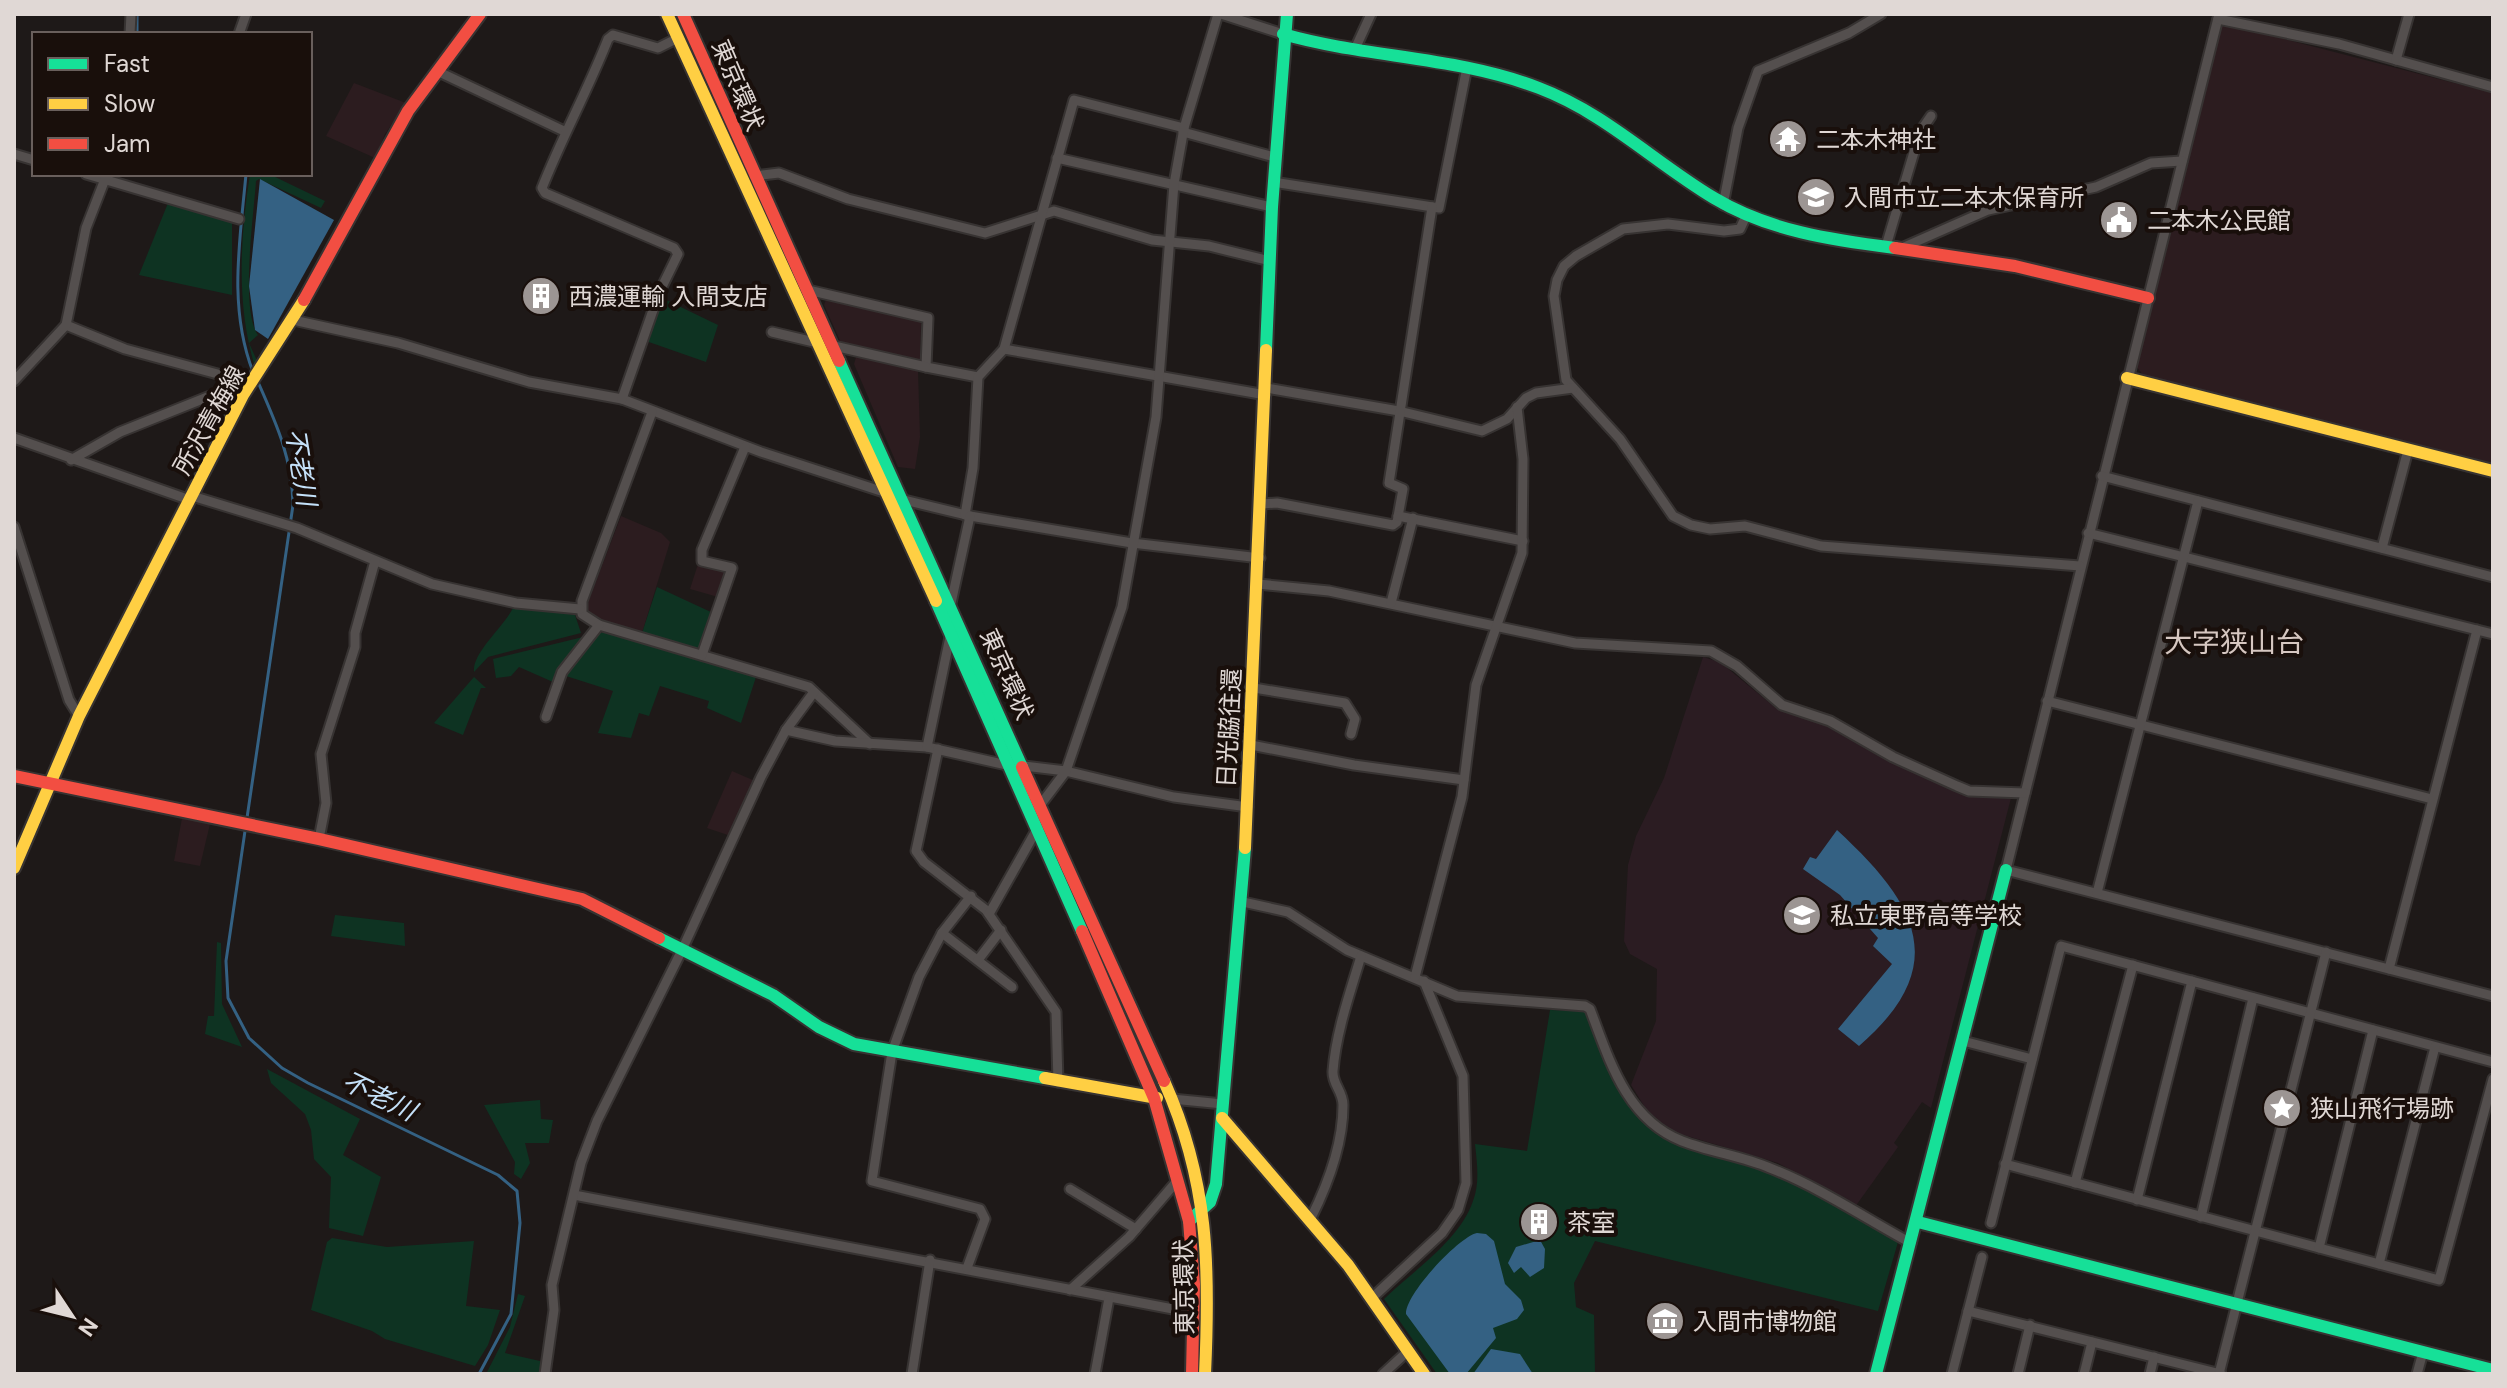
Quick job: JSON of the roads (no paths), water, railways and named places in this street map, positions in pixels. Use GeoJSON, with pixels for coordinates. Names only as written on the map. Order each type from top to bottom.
{"type":"FeatureCollection","features":[{"type":"Feature","properties":{"kind":"main road","name":"所沢青梅線"},"geometry":{"type":"LineString","coordinates":[[14,868],[79,716],[248,382],[259,372],[293,320],[408,111],[480,14]]}},
{"type":"Feature","properties":{"kind":"main road","name":"東京環状"},"geometry":{"type":"LineString","coordinates":[[667,14],[951,634],[1018,766],[1041,804],[1172,1099],[1204,1211],[1209,1281],[1205,1374]]}},
{"type":"Feature","properties":{"kind":"main road","name":"東京環状"},"geometry":{"type":"LineString","coordinates":[[683,14],[754,176],[951,603],[1018,766],[1037,829],[1154,1098],[1180,1177],[1189,1221],[1194,1313],[1192,1374]]}},
{"type":"Feature","properties":{"kind":"main road","name":"日光脇往還"},"geometry":{"type":"LineString","coordinates":[[1204,1211],[1216,1184],[1243,902],[1260,558],[1274,157],[1287,14]]}},
{"type":"Feature","properties":{"kind":"main road"},"geometry":{"type":"LineString","coordinates":[[1283,34],[1467,67],[1538,88],[1583,108],[1723,205],[1793,231],[2012,265],[2148,298]]}},
{"type":"Feature","properties":{"kind":"main road"},"geometry":{"type":"LineString","coordinates":[[2127,378],[2493,471]]}},
{"type":"Feature","properties":{"kind":"main road"},"geometry":{"type":"LineString","coordinates":[[14,776],[319,839],[582,899],[773,995],[835,1036],[892,1052],[1172,1099]]}},
{"type":"Feature","properties":{"kind":"main road"},"geometry":{"type":"LineString","coordinates":[[1876,1374],[1918,1222],[2006,870]]}},
{"type":"Feature","properties":{"kind":"main road"},"geometry":{"type":"LineString","coordinates":[[1222,1118],[1311,1218],[1372,1298],[1424,1374]]}},
{"type":"Feature","properties":{"kind":"main road"},"geometry":{"type":"LineString","coordinates":[[1189,1221],[1204,1211]]}},
{"type":"Feature","properties":{"kind":"main road"},"geometry":{"type":"LineString","coordinates":[[1918,1222],[2423,1352],[2470,1369],[2493,1370]]}},
{"type":"Feature","properties":{"kind":"street"},"geometry":{"type":"LineString","coordinates":[[1041,804],[1066,771],[1122,607],[1161,376],[1174,184],[1184,130],[1219,14],[1283,34]]}},
{"type":"Feature","properties":{"kind":"street"},"geometry":{"type":"LineString","coordinates":[[1355,49],[1371,14]]}},
{"type":"Feature","properties":{"kind":"street"},"geometry":{"type":"LineString","coordinates":[[1723,205],[1738,128],[1758,71],[1849,33],[1881,14]]}},
{"type":"Feature","properties":{"kind":"street"},"geometry":{"type":"LineString","coordinates":[[2396,60],[2409,14]]}},
{"type":"Feature","properties":{"kind":"street"},"geometry":{"type":"LineString","coordinates":[[2493,87],[2303,36],[2218,17],[2006,870],[2493,996]]}},
{"type":"Feature","properties":{"kind":"street"},"geometry":{"type":"LineString","coordinates":[[622,399],[659,293],[678,254],[674,248],[545,193],[542,188],[564,131],[590,86],[608,39],[613,35],[658,48],[678,38]]}},
{"type":"Feature","properties":{"kind":"street"},"geometry":{"type":"LineString","coordinates":[[1273,182],[1439,208],[1467,67]]}},
{"type":"Feature","properties":{"kind":"street"},"geometry":{"type":"LineString","coordinates":[[437,71],[564,131]]}},
{"type":"Feature","properties":{"kind":"street"},"geometry":{"type":"LineString","coordinates":[[951,603],[968,516],[978,377],[1004,349],[1074,100],[1274,157]]}},
{"type":"Feature","properties":{"kind":"street"},"geometry":{"type":"LineString","coordinates":[[1886,246],[1920,132],[1931,116]]}},
{"type":"Feature","properties":{"kind":"street"},"geometry":{"type":"LineString","coordinates":[[1057,158],[1272,207]]}},
{"type":"Feature","properties":{"kind":"street"},"geometry":{"type":"LineString","coordinates":[[1901,248],[1988,210],[2096,187],[2151,163],[2182,161]]}},
{"type":"Feature","properties":{"kind":"street"},"geometry":{"type":"LineString","coordinates":[[754,176],[779,173],[848,199],[985,233],[1054,211],[1170,242],[1209,246],[1270,261]]}},
{"type":"Feature","properties":{"kind":"street"},"geometry":{"type":"LineString","coordinates":[[14,381],[66,325],[86,228],[106,176],[239,219]]}},
{"type":"Feature","properties":{"kind":"street"},"geometry":{"type":"LineString","coordinates":[[1262,504],[1277,503],[1393,525],[1398,516],[1403,489],[1389,483],[1432,207]]}},
{"type":"Feature","properties":{"kind":"street"},"geometry":{"type":"LineString","coordinates":[[1746,216],[1740,229],[1724,231],[1668,224],[1623,229],[1564,266],[1554,296],[1566,380],[1620,439],[1673,516],[1691,525],[1710,529],[1745,526],[1821,546],[2080,566]]}},
{"type":"Feature","properties":{"kind":"street"},"geometry":{"type":"LineString","coordinates":[[808,290],[928,318],[926,367]]}},
{"type":"Feature","properties":{"kind":"street"},"geometry":{"type":"LineString","coordinates":[[293,320],[398,343],[529,382],[622,399],[745,447],[905,500],[968,516],[1132,543],[1260,558]]}},
{"type":"Feature","properties":{"kind":"street"},"geometry":{"type":"LineString","coordinates":[[66,325],[125,349],[248,382]]}},
{"type":"Feature","properties":{"kind":"street"},"geometry":{"type":"LineString","coordinates":[[772,332],[818,343]]}},
{"type":"Feature","properties":{"kind":"street"},"geometry":{"type":"LineString","coordinates":[[834,346],[978,377]]}},
{"type":"Feature","properties":{"kind":"street"},"geometry":{"type":"LineString","coordinates":[[1004,349],[1399,411],[1482,431],[1507,419],[1536,393],[1573,388]]}},
{"type":"Feature","properties":{"kind":"street"},"geometry":{"type":"LineString","coordinates":[[71,460],[144,421],[248,382]]}},
{"type":"Feature","properties":{"kind":"street"},"geometry":{"type":"LineString","coordinates":[[1372,1298],[1442,1233],[1458,1210],[1466,1183],[1463,1076],[1419,979],[1464,780],[1476,685],[1516,572],[1523,541],[1523,459],[1517,407]]}},
{"type":"Feature","properties":{"kind":"street"},"geometry":{"type":"LineString","coordinates":[[580,609],[652,412]]}},
{"type":"Feature","properties":{"kind":"street"},"geometry":{"type":"LineString","coordinates":[[14,438],[71,460],[292,527],[446,587],[514,603],[580,609],[589,620],[599,625],[809,687],[870,744]]}},
{"type":"Feature","properties":{"kind":"street"},"geometry":{"type":"LineString","coordinates":[[702,655],[732,568],[702,561],[702,550],[745,447]]}},
{"type":"Feature","properties":{"kind":"street"},"geometry":{"type":"LineString","coordinates":[[2382,548],[2408,450]]}},
{"type":"Feature","properties":{"kind":"street"},"geometry":{"type":"LineString","coordinates":[[2102,476],[2493,577]]}},
{"type":"Feature","properties":{"kind":"street"},"geometry":{"type":"LineString","coordinates":[[2097,893],[2198,501]]}},
{"type":"Feature","properties":{"kind":"street"},"geometry":{"type":"LineString","coordinates":[[1398,516],[1523,541]]}},
{"type":"Feature","properties":{"kind":"street"},"geometry":{"type":"LineString","coordinates":[[1391,603],[1413,518]]}},
{"type":"Feature","properties":{"kind":"street"},"geometry":{"type":"LineString","coordinates":[[14,527],[69,700],[79,716]]}},
{"type":"Feature","properties":{"kind":"street"},"geometry":{"type":"LineString","coordinates":[[2088,533],[2493,634]]}},
{"type":"Feature","properties":{"kind":"street"},"geometry":{"type":"LineString","coordinates":[[319,839],[326,803],[321,754],[355,647],[355,633],[375,561]]}},
{"type":"Feature","properties":{"kind":"street"},"geometry":{"type":"LineString","coordinates":[[1258,584],[1329,591],[1575,643],[1711,651],[1737,666],[1782,705],[1830,721],[1893,757],[1957,786],[1969,791],[2025,793]]}},
{"type":"Feature","properties":{"kind":"street"},"geometry":{"type":"LineString","coordinates":[[546,717],[562,672],[599,625]]}},
{"type":"Feature","properties":{"kind":"street"},"geometry":{"type":"LineString","coordinates":[[2389,969],[2477,630]]}},
{"type":"Feature","properties":{"kind":"street"},"geometry":{"type":"LineString","coordinates":[[951,634],[916,851],[924,862],[971,896],[989,914],[1056,1012],[1058,1082]]}},
{"type":"Feature","properties":{"kind":"street"},"geometry":{"type":"LineString","coordinates":[[1254,688],[1345,703],[1355,719],[1351,734]]}},
{"type":"Feature","properties":{"kind":"street"},"geometry":{"type":"LineString","coordinates":[[545,1374],[554,1310],[552,1285],[574,1195],[597,1121],[786,730],[814,692]]}},
{"type":"Feature","properties":{"kind":"street"},"geometry":{"type":"LineString","coordinates":[[2047,701],[2432,799]]}},
{"type":"Feature","properties":{"kind":"street"},"geometry":{"type":"LineString","coordinates":[[786,730],[835,741],[933,748],[1018,766],[1066,771],[1174,797],[1248,807]]}},
{"type":"Feature","properties":{"kind":"street"},"geometry":{"type":"LineString","coordinates":[[1251,745],[1354,765],[1464,780]]}},
{"type":"Feature","properties":{"kind":"street"},"geometry":{"type":"LineString","coordinates":[[989,914],[1037,829]]}},
{"type":"Feature","properties":{"kind":"street"},"geometry":{"type":"LineString","coordinates":[[967,1268],[985,1219],[980,1209],[872,1181],[892,1052],[919,977],[942,933],[971,896]]}},
{"type":"Feature","properties":{"kind":"street"},"geometry":{"type":"LineString","coordinates":[[1243,902],[1288,912],[1334,944],[1457,996],[1585,1006],[1590,1009],[1614,1073],[1632,1102],[1662,1131],[1683,1141],[1774,1169],[1911,1243]]}},
{"type":"Feature","properties":{"kind":"street"},"geometry":{"type":"LineString","coordinates":[[978,960],[1001,930]]}},
{"type":"Feature","properties":{"kind":"street"},"geometry":{"type":"LineString","coordinates":[[942,933],[1012,987]]}},
{"type":"Feature","properties":{"kind":"street"},"geometry":{"type":"LineString","coordinates":[[1991,1223],[2061,946],[2493,1062]]}},
{"type":"Feature","properties":{"kind":"street"},"geometry":{"type":"LineString","coordinates":[[1968,1311],[2220,1374],[2326,952]]}},
{"type":"Feature","properties":{"kind":"street"},"geometry":{"type":"LineString","coordinates":[[1311,1218],[1328,1183],[1335,1156],[1343,1100],[1334,1082],[1333,1071],[1345,1009],[1361,956]]}},
{"type":"Feature","properties":{"kind":"street"},"geometry":{"type":"LineString","coordinates":[[2075,1183],[2133,965]]}},
{"type":"Feature","properties":{"kind":"street"},"geometry":{"type":"LineString","coordinates":[[2137,1200],[2192,981]]}},
{"type":"Feature","properties":{"kind":"street"},"geometry":{"type":"LineString","coordinates":[[2201,1217],[2253,998]]}},
{"type":"Feature","properties":{"kind":"street"},"geometry":{"type":"LineString","coordinates":[[2319,1248],[2373,1030]]}},
{"type":"Feature","properties":{"kind":"street"},"geometry":{"type":"LineString","coordinates":[[1963,1041],[2032,1059]]}},
{"type":"Feature","properties":{"kind":"street"},"geometry":{"type":"LineString","coordinates":[[2379,1264],[2435,1047]]}},
{"type":"Feature","properties":{"kind":"street"},"geometry":{"type":"LineString","coordinates":[[2005,1164],[2439,1280],[2493,1079]]}},
{"type":"Feature","properties":{"kind":"street"},"geometry":{"type":"LineString","coordinates":[[1172,1099],[1223,1104]]}},
{"type":"Feature","properties":{"kind":"street"},"geometry":{"type":"LineString","coordinates":[[1070,1290],[1136,1229],[1180,1177]]}},
{"type":"Feature","properties":{"kind":"street"},"geometry":{"type":"LineString","coordinates":[[1070,1189],[1136,1229]]}},
{"type":"Feature","properties":{"kind":"street"},"geometry":{"type":"LineString","coordinates":[[574,1195],[930,1260],[1194,1313]]}},
{"type":"Feature","properties":{"kind":"street"},"geometry":{"type":"LineString","coordinates":[[1952,1374],[1982,1257]]}},
{"type":"Feature","properties":{"kind":"street"},"geometry":{"type":"LineString","coordinates":[[912,1374],[930,1260]]}},
{"type":"Feature","properties":{"kind":"street"},"geometry":{"type":"LineString","coordinates":[[1095,1374],[1109,1298]]}},
{"type":"Feature","properties":{"kind":"street"},"geometry":{"type":"LineString","coordinates":[[2018,1374],[2030,1325]]}},
{"type":"Feature","properties":{"kind":"street"},"geometry":{"type":"LineString","coordinates":[[2084,1374],[2092,1342]]}},
{"type":"Feature","properties":{"kind":"street"},"geometry":{"type":"LineString","coordinates":[[1383,1374],[1408,1351]]}},
{"type":"Feature","properties":{"kind":"street"},"geometry":{"type":"LineString","coordinates":[[2417,1374],[2423,1352]]}},
{"type":"Feature","properties":{"kind":"street"},"geometry":{"type":"LineString","coordinates":[[2150,1374],[2154,1357]]}},
{"type":"Feature","properties":{"kind":"water"},"geometry":{"type":"Polygon","coordinates":[[[260,179],[334,220],[268,339],[255,330],[249,286],[260,179]]]}},
{"type":"Feature","properties":{"kind":"water"},"geometry":{"type":"Polygon","coordinates":[[[1837,830],[1887,883],[1903,908],[1913,934],[1914,961],[1907,988],[1889,1016],[1859,1046],[1838,1029],[1892,964],[1873,946],[1878,938],[1840,895],[1803,869],[1810,857],[1816,859],[1837,830]]]}},
{"type":"Feature","properties":{"kind":"water"},"geometry":{"type":"Polygon","coordinates":[[[1477,1233],[1486,1234],[1494,1241],[1505,1284],[1521,1300],[1524,1310],[1517,1319],[1493,1328],[1496,1338],[1466,1374],[1450,1374],[1406,1314],[1414,1293],[1435,1267],[1459,1244],[1477,1233]]]}},
{"type":"Feature","properties":{"kind":"water"},"geometry":{"type":"Polygon","coordinates":[[[1540,1240],[1545,1249],[1544,1268],[1530,1277],[1521,1267],[1514,1273],[1508,1263],[1516,1247],[1540,1240]]]}},
{"type":"Feature","properties":{"kind":"water"},"geometry":{"type":"Polygon","coordinates":[[[1491,1349],[1520,1354],[1533,1374],[1473,1374],[1491,1349]]]}},
{"type":"Feature","properties":{"kind":"waterway","name":"不老川"},"geometry":{"type":"LineString","coordinates":[[137,14],[137,32]]}},
{"type":"Feature","properties":{"kind":"waterway","name":"不老川"},"geometry":{"type":"LineString","coordinates":[[246,176],[238,298],[245,348],[253,372]]}},
{"type":"Feature","properties":{"kind":"waterway","name":"不老川"},"geometry":{"type":"LineString","coordinates":[[247,818],[293,505],[286,457],[258,382]]}},
{"type":"Feature","properties":{"kind":"waterway","name":"不老川"},"geometry":{"type":"LineString","coordinates":[[245,831],[226,961],[228,998],[249,1038],[282,1068],[308,1083],[498,1175],[517,1191],[520,1223],[511,1314],[479,1374]]}},
{"type":"Feature","properties":{"kind":"place","name":"二本木神社"},"geometry":{"type":"Point","coordinates":[1788,139]}},
{"type":"Feature","properties":{"kind":"place","name":"入間市立二本木保育所"},"geometry":{"type":"Point","coordinates":[1816,197]}},
{"type":"Feature","properties":{"kind":"place","name":"二本木公民館"},"geometry":{"type":"Point","coordinates":[2119,220]}},
{"type":"Feature","properties":{"kind":"place","name":"西濃運輸 入間支店"},"geometry":{"type":"Point","coordinates":[541,296]}},
{"type":"Feature","properties":{"kind":"place","name":"私立東野高等学校"},"geometry":{"type":"Point","coordinates":[1802,915]}},
{"type":"Feature","properties":{"kind":"place","name":"狭山飛行場跡"},"geometry":{"type":"Point","coordinates":[2282,1108]}},
{"type":"Feature","properties":{"kind":"place","name":"茶室"},"geometry":{"type":"Point","coordinates":[1539,1222]}},
{"type":"Feature","properties":{"kind":"place","name":"入間市博物館"},"geometry":{"type":"Point","coordinates":[1665,1321]}},
{"type":"Feature","properties":{"kind":"district","name":"大字狭山台"},"geometry":{"type":"Point","coordinates":[2234,642]}}]}
